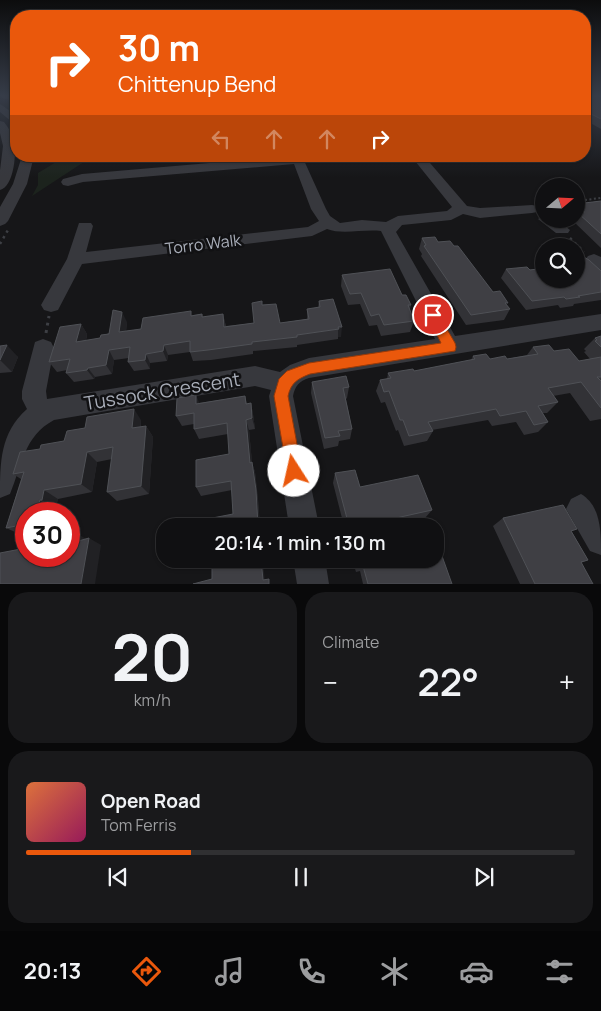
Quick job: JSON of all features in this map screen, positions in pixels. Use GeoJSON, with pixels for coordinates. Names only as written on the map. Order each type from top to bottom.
{"type":"FeatureCollection","features":[{"type":"Feature","properties":{"kind":"street"},"geometry":{"type":"LineString","coordinates":[[0,124],[6,131],[10,149],[7,168],[0,186]]}},
{"type":"Feature","properties":{"kind":"street"},"geometry":{"type":"LineString","coordinates":[[0,221],[20,184],[26,162]]}},
{"type":"Feature","properties":{"kind":"street"},"geometry":{"type":"LineString","coordinates":[[68,182],[82,178],[256,162]]}},
{"type":"Feature","properties":{"kind":"street"},"geometry":{"type":"LineString","coordinates":[[300,162],[322,216],[327,223],[337,228],[362,225],[390,227],[398,222],[451,216],[460,209],[480,213],[535,213]]}},
{"type":"Feature","properties":{"kind":"street"},"geometry":{"type":"LineString","coordinates":[[422,162],[459,204],[460,209]]}},
{"type":"Feature","properties":{"kind":"street","name":"Torro Walk"},"geometry":{"type":"LineString","coordinates":[[76,259],[312,232],[327,223]]}},
{"type":"Feature","properties":{"kind":"street"},"geometry":{"type":"LineString","coordinates":[[51,305],[76,259],[85,226]]}},
{"type":"Feature","properties":{"kind":"street"},"geometry":{"type":"LineString","coordinates":[[390,227],[390,237],[450,347]]}},
{"type":"Feature","properties":{"kind":"street"},"geometry":{"type":"LineString","coordinates":[[303,518],[281,396],[284,384],[292,375],[309,368],[601,322]]}},
{"type":"Feature","properties":{"kind":"street"},"geometry":{"type":"LineString","coordinates":[[41,413],[34,399],[34,391],[43,348]]}},
{"type":"Feature","properties":{"kind":"street","name":"Tussock Crescent"},"geometry":{"type":"LineString","coordinates":[[0,484],[15,439],[21,430],[41,413],[62,407],[255,376],[284,384]]}},
{"type":"Feature","properties":{"kind":"street"},"geometry":{"type":"LineString","coordinates":[[581,509],[601,540]]}},
{"type":"Feature","properties":{"kind":"street"},"geometry":{"type":"LineString","coordinates":[[311,568],[314,584]]}},
{"type":"Feature","properties":{"kind":"path"},"geometry":{"type":"LineString","coordinates":[[585,200],[601,198]]}},
{"type":"Feature","properties":{"kind":"path"},"geometry":{"type":"LineString","coordinates":[[562,230],[597,264]]}},
{"type":"Feature","properties":{"kind":"path"},"geometry":{"type":"LineString","coordinates":[[43,348],[51,305]]}},
{"type":"Feature","properties":{"kind":"shaded area"},"geometry":{"type":"Polygon","coordinates":[[[56,162],[84,162],[32,196],[38,185],[38,173],[56,162]]]}},
{"type":"Feature","properties":{"kind":"building"},"geometry":{"type":"Polygon","coordinates":[[[601,201],[601,234],[585,219],[585,203],[601,201]]]}},
{"type":"Feature","properties":{"kind":"building"},"geometry":{"type":"Polygon","coordinates":[[[435,237],[438,242],[450,241],[454,246],[458,246],[493,292],[500,291],[510,309],[471,315],[424,246],[426,245],[422,238],[435,237]]]}},
{"type":"Feature","properties":{"kind":"building"},"geometry":{"type":"Polygon","coordinates":[[[585,258],[601,271],[601,292],[566,299],[564,297],[532,301],[506,269],[527,267],[530,270],[535,269],[535,288],[585,288],[585,258]]]}},
{"type":"Feature","properties":{"kind":"building"},"geometry":{"type":"Polygon","coordinates":[[[390,269],[402,295],[406,295],[411,305],[408,305],[414,321],[384,325],[379,314],[371,316],[361,293],[350,294],[342,275],[390,269]]]}},
{"type":"Feature","properties":{"kind":"building"},"geometry":{"type":"Polygon","coordinates":[[[333,299],[342,327],[338,327],[339,329],[297,335],[297,337],[252,342],[252,344],[190,352],[190,341],[164,345],[163,351],[146,354],[145,360],[128,362],[130,347],[109,350],[106,365],[66,373],[70,359],[49,362],[60,327],[81,324],[76,342],[100,338],[101,335],[109,334],[113,310],[122,312],[119,332],[141,329],[143,318],[191,311],[191,316],[202,314],[202,317],[223,314],[224,327],[254,323],[252,303],[262,301],[262,305],[276,304],[280,323],[309,319],[307,309],[320,307],[319,301],[333,299]]]}},
{"type":"Feature","properties":{"kind":"building"},"geometry":{"type":"Polygon","coordinates":[[[601,336],[601,347],[595,341],[597,340],[595,338],[601,336]]]}},
{"type":"Feature","properties":{"kind":"building"},"geometry":{"type":"Polygon","coordinates":[[[7,345],[0,360],[0,346],[7,345]]]}},
{"type":"Feature","properties":{"kind":"building"},"geometry":{"type":"Polygon","coordinates":[[[549,345],[554,351],[569,349],[579,361],[601,357],[601,377],[597,377],[601,381],[601,408],[581,382],[548,388],[558,402],[538,406],[548,422],[534,425],[526,411],[500,416],[496,409],[428,422],[433,431],[409,436],[403,420],[400,420],[389,391],[384,392],[380,380],[391,378],[388,373],[413,369],[414,371],[475,359],[473,356],[486,354],[490,359],[505,356],[507,359],[538,354],[533,347],[549,345]]]}},
{"type":"Feature","properties":{"kind":"building"},"geometry":{"type":"Polygon","coordinates":[[[346,376],[349,387],[343,388],[352,429],[338,431],[340,436],[325,438],[312,382],[346,376]]]}},
{"type":"Feature","properties":{"kind":"building"},"geometry":{"type":"Polygon","coordinates":[[[196,395],[196,404],[245,396],[246,404],[251,403],[252,418],[246,420],[250,463],[252,462],[256,490],[258,518],[212,518],[233,514],[231,481],[196,487],[196,460],[229,454],[227,423],[194,429],[194,413],[176,416],[177,398],[196,395]]]}},
{"type":"Feature","properties":{"kind":"building"},"geometry":{"type":"Polygon","coordinates":[[[134,409],[132,428],[146,426],[141,486],[107,492],[113,447],[87,452],[81,484],[44,490],[42,500],[39,502],[15,502],[15,526],[6,528],[24,472],[13,474],[20,452],[40,449],[41,445],[64,441],[67,431],[85,428],[87,417],[134,409]]]}},
{"type":"Feature","properties":{"kind":"building"},"geometry":{"type":"Polygon","coordinates":[[[355,470],[360,487],[418,475],[432,510],[396,518],[347,518],[335,473],[355,470]]]}},
{"type":"Feature","properties":{"kind":"building"},"geometry":{"type":"Polygon","coordinates":[[[563,505],[577,529],[571,531],[588,560],[581,562],[593,584],[535,584],[503,518],[563,505]]]}},
{"type":"Feature","properties":{"kind":"building"},"geometry":{"type":"Polygon","coordinates":[[[89,538],[81,584],[0,584],[0,553],[15,550],[15,567],[80,567],[80,541],[89,538]]]}},
{"type":"Feature","properties":{"kind":"building"},"geometry":{"type":"Polygon","coordinates":[[[444,562],[452,584],[368,584],[364,568],[444,568],[444,562]]]}},
{"type":"Feature","properties":{"kind":"building"},"geometry":{"type":"Polygon","coordinates":[[[212,568],[262,568],[263,580],[269,579],[269,584],[193,584],[212,579],[212,568]]]}},
{"type":"Feature","properties":{"kind":"route"},"geometry":{"type":"LineString","coordinates":[[294,471],[281,396],[284,384],[292,375],[309,368],[450,347],[433,315]]}}]}
